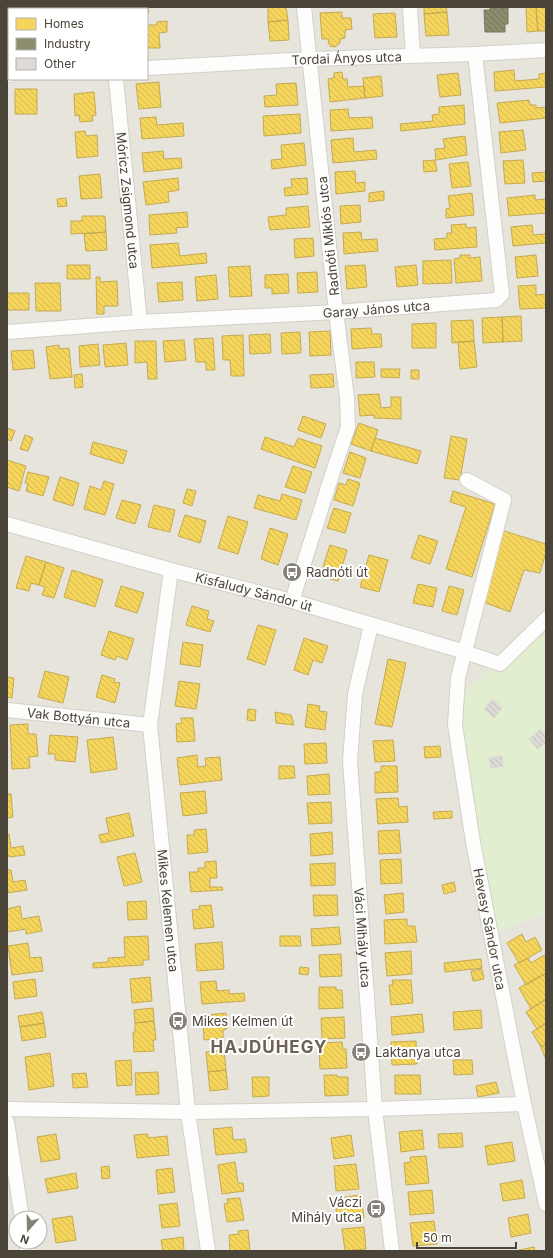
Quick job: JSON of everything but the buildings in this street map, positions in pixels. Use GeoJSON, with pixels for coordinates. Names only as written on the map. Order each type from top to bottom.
{"type":"FeatureCollection","features":[{"type":"Feature","properties":{"kind":"street","name":"Radnóti Miklós utca"},"geometry":{"type":"LineString","coordinates":[[292,601],[328,484],[348,427],[347,398],[336,312],[304,7]]}},
{"type":"Feature","properties":{"kind":"street"},"geometry":{"type":"LineString","coordinates":[[410,7],[413,56]]}},
{"type":"Feature","properties":{"kind":"street","name":"Tordai Ányos utca"},"geometry":{"type":"LineString","coordinates":[[148,68],[310,59],[475,54],[546,50]]}},
{"type":"Feature","properties":{"kind":"street","name":"Garay János utca"},"geometry":{"type":"LineString","coordinates":[[7,332],[140,322],[336,312],[496,300],[502,294],[475,54]]}},
{"type":"Feature","properties":{"kind":"street","name":"Móricz Zsigmond utca"},"geometry":{"type":"LineString","coordinates":[[116,80],[140,322]]}},
{"type":"Feature","properties":{"kind":"street","name":"Hevesy Sándor utca"},"geometry":{"type":"LineString","coordinates":[[468,480],[504,500],[458,678],[455,725],[473,842],[524,1104],[546,1204]]}},
{"type":"Feature","properties":{"kind":"street","name":"Kisfaludy Sándor út"},"geometry":{"type":"LineString","coordinates":[[7,524],[171,570],[292,601],[465,652],[500,664],[546,619]]}},
{"type":"Feature","properties":{"kind":"street","name":"Mikes Kelemen utca"},"geometry":{"type":"LineString","coordinates":[[171,570],[150,726],[188,1112],[208,1251]]}},
{"type":"Feature","properties":{"kind":"street","name":"Váci Mihály utca"},"geometry":{"type":"LineString","coordinates":[[371,625],[355,694],[350,760],[375,1109],[392,1251]]}},
{"type":"Feature","properties":{"kind":"street","name":"Vak Bottyán utca"},"geometry":{"type":"LineString","coordinates":[[7,710],[150,726]]}},
{"type":"Feature","properties":{"kind":"street"},"geometry":{"type":"LineString","coordinates":[[7,1109],[188,1112],[375,1109],[524,1104]]}},
{"type":"Feature","properties":{"kind":"street"},"geometry":{"type":"LineString","coordinates":[[7,1122],[21,1210]]}},
{"type":"Feature","properties":{"kind":"shaded area"},"geometry":{"type":"Polygon","coordinates":[[[7,7],[546,7],[546,614],[494,933],[543,914],[546,920],[546,1251],[7,1251],[7,7]]]}},
{"type":"Feature","properties":{"kind":"shaded area"},"geometry":{"type":"Polygon","coordinates":[[[474,7],[484,7],[485,32],[476,33],[474,7]]]}},
{"type":"Feature","properties":{"kind":"shaded area"},"geometry":{"type":"Polygon","coordinates":[[[442,701],[445,726],[432,728],[430,702],[442,701]]]}},
{"type":"Feature","properties":{"kind":"shaded area"},"geometry":{"type":"Polygon","coordinates":[[[468,916],[470,928],[475,928],[476,938],[456,940],[454,918],[468,916]]]}},
{"type":"Feature","properties":{"kind":"green space"},"geometry":{"type":"Polygon","coordinates":[[[546,614],[546,920],[542,914],[494,933],[455,702],[546,614]]]}},
{"type":"Feature","properties":{"kind":"place","name":"Radnóti út"},"geometry":{"type":"Point","coordinates":[292,572]}},
{"type":"Feature","properties":{"kind":"place","name":"Mikes Kelmen út"},"geometry":{"type":"Point","coordinates":[178,1021]}},
{"type":"Feature","properties":{"kind":"place","name":"Laktanya utca"},"geometry":{"type":"Point","coordinates":[361,1052]}},
{"type":"Feature","properties":{"kind":"place","name":"Váczi Mihály utca"},"geometry":{"type":"Point","coordinates":[376,1209]}},
{"type":"Feature","properties":{"kind":"district","name":"HAJDÚHEGY"},"geometry":{"type":"Point","coordinates":[269,1047]}}]}
